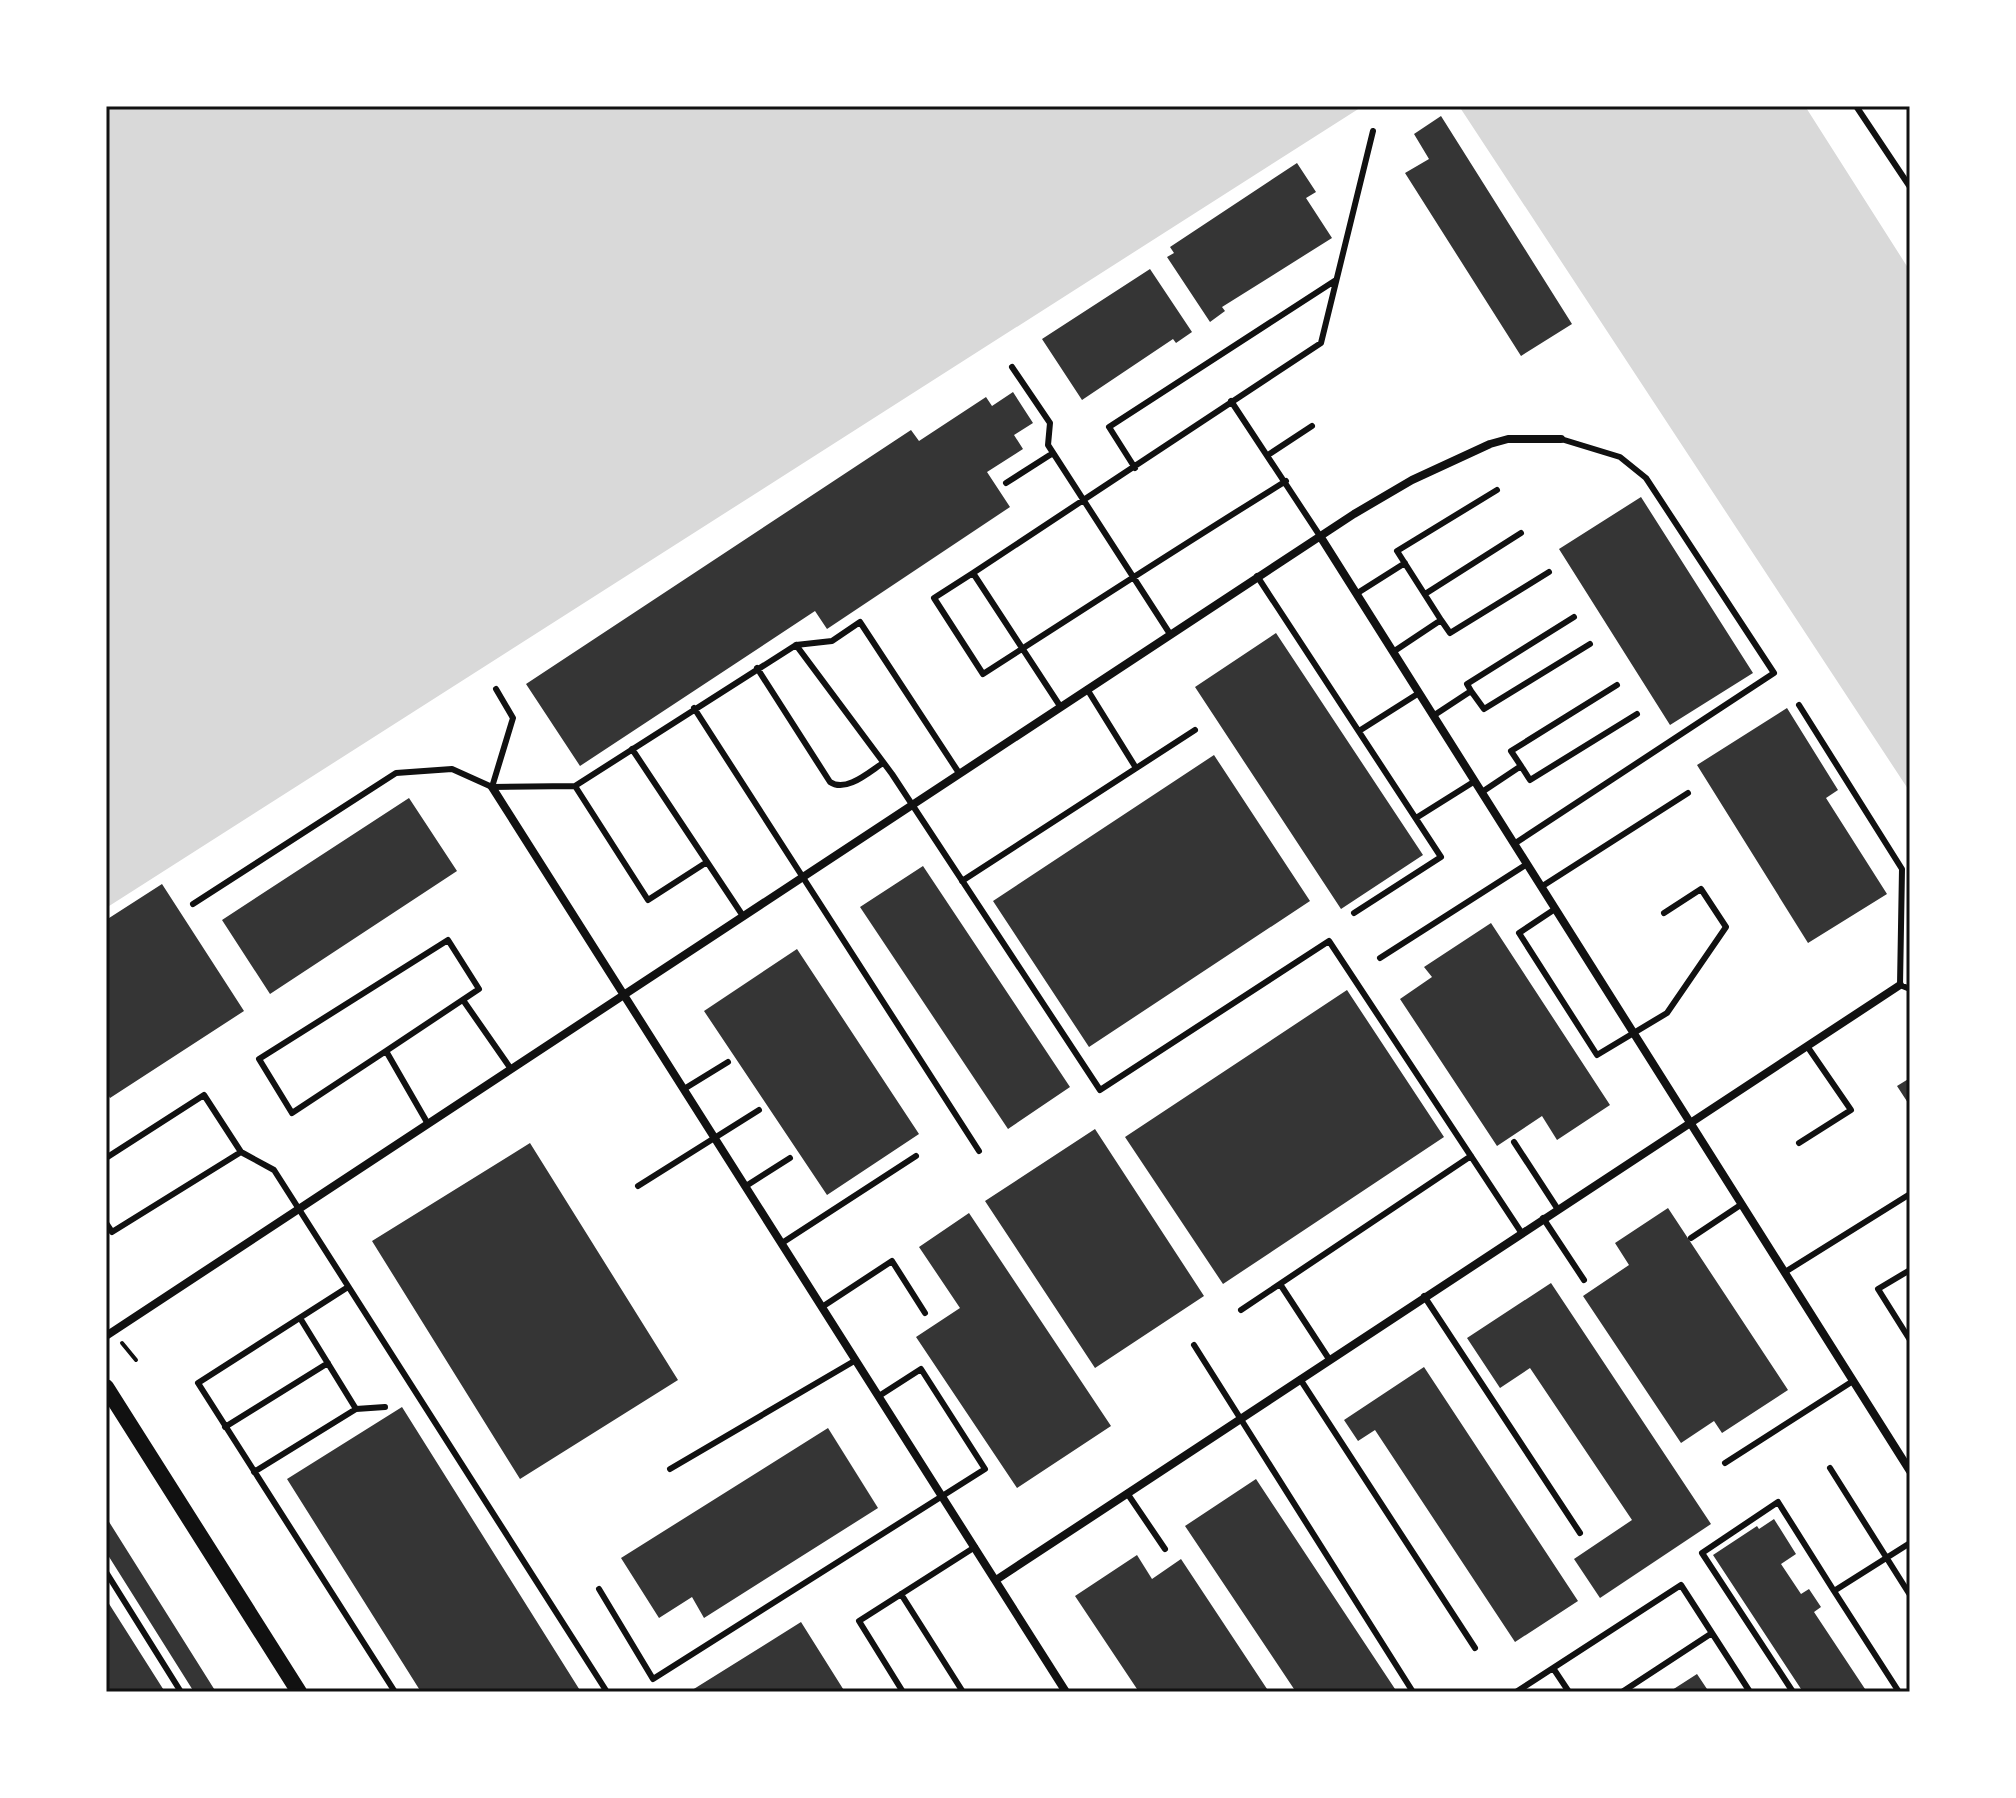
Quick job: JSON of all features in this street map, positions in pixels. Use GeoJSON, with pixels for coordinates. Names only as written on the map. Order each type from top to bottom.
{"type":"FeatureCollection","features":[{"type":"Feature","properties":{"kind":"main road"},"geometry":{"type":"LineString","coordinates":[[106,1387],[299,1692]]}},
{"type":"Feature","properties":{"kind":"street"},"geometry":{"type":"LineString","coordinates":[[109,1334],[1257,576],[1391,491],[1490,444],[1508,439],[1561,439]]}},
{"type":"Feature","properties":{"kind":"street"},"geometry":{"type":"LineString","coordinates":[[1320,536],[1910,1471]]}},
{"type":"Feature","properties":{"kind":"street"},"geometry":{"type":"LineString","coordinates":[[492,787],[1066,1692]]}},
{"type":"Feature","properties":{"kind":"street"},"geometry":{"type":"LineString","coordinates":[[996,1580],[1900,985]]}},
{"type":"Feature","properties":{"kind":"lane"},"geometry":{"type":"LineString","coordinates":[[1856,106],[1910,187]]}},
{"type":"Feature","properties":{"kind":"lane"},"geometry":{"type":"LineString","coordinates":[[1286,481],[983,674],[934,598],[1321,343],[1373,131]]}},
{"type":"Feature","properties":{"kind":"lane"},"geometry":{"type":"LineString","coordinates":[[1135,468],[1109,427],[1336,280]]}},
{"type":"Feature","properties":{"kind":"lane"},"geometry":{"type":"LineString","coordinates":[[1012,367],[1050,423],[1048,445],[1170,634]]}},
{"type":"Feature","properties":{"kind":"lane"},"geometry":{"type":"LineString","coordinates":[[1231,401],[1320,536]]}},
{"type":"Feature","properties":{"kind":"lane"},"geometry":{"type":"LineString","coordinates":[[1268,455],[1312,426]]}},
{"type":"Feature","properties":{"kind":"lane"},"geometry":{"type":"LineString","coordinates":[[1514,844],[1774,673],[1646,478],[1620,457],[1561,439]]}},
{"type":"Feature","properties":{"kind":"lane"},"geometry":{"type":"LineString","coordinates":[[1006,483],[1053,453]]}},
{"type":"Feature","properties":{"kind":"lane"},"geometry":{"type":"LineString","coordinates":[[1497,490],[1397,551],[1450,633],[1549,572]]}},
{"type":"Feature","properties":{"kind":"lane"},"geometry":{"type":"LineString","coordinates":[[1425,594],[1521,533]]}},
{"type":"Feature","properties":{"kind":"lane"},"geometry":{"type":"LineString","coordinates":[[1356,594],[1405,563]]}},
{"type":"Feature","properties":{"kind":"lane"},"geometry":{"type":"LineString","coordinates":[[973,573],[1060,706]]}},
{"type":"Feature","properties":{"kind":"lane"},"geometry":{"type":"LineString","coordinates":[[1257,576],[1441,857],[1354,913]]}},
{"type":"Feature","properties":{"kind":"lane"},"geometry":{"type":"LineString","coordinates":[[1574,617],[1467,684],[1471,691],[1484,709],[1590,644]]}},
{"type":"Feature","properties":{"kind":"lane"},"geometry":{"type":"LineString","coordinates":[[1393,652],[1441,620]]}},
{"type":"Feature","properties":{"kind":"lane"},"geometry":{"type":"LineString","coordinates":[[193,904],[396,773],[452,769],[492,787],[575,786],[796,645],[832,641],[860,622],[959,773]]}},
{"type":"Feature","properties":{"kind":"lane"},"geometry":{"type":"LineString","coordinates":[[796,645],[912,804],[1100,1090],[1329,941],[1521,1232]]}},
{"type":"Feature","properties":{"kind":"lane"},"geometry":{"type":"LineString","coordinates":[[757,668],[830,782],[836,786],[846,785],[883,763]]}},
{"type":"Feature","properties":{"kind":"lane"},"geometry":{"type":"LineString","coordinates":[[1617,685],[1511,751],[1530,780],[1637,714]]}},
{"type":"Feature","properties":{"kind":"lane"},"geometry":{"type":"LineString","coordinates":[[492,787],[513,718],[496,689]]}},
{"type":"Feature","properties":{"kind":"lane"},"geometry":{"type":"LineString","coordinates":[[1087,689],[1136,768]]}},
{"type":"Feature","properties":{"kind":"lane"},"geometry":{"type":"LineString","coordinates":[[1433,716],[1471,691]]}},
{"type":"Feature","properties":{"kind":"lane"},"geometry":{"type":"LineString","coordinates":[[1359,731],[1419,693]]}},
{"type":"Feature","properties":{"kind":"lane"},"geometry":{"type":"LineString","coordinates":[[1799,705],[1902,869],[1900,985],[1910,989]]}},
{"type":"Feature","properties":{"kind":"lane"},"geometry":{"type":"LineString","coordinates":[[694,708],[979,1151]]}},
{"type":"Feature","properties":{"kind":"lane"},"geometry":{"type":"LineString","coordinates":[[962,881],[1195,730]]}},
{"type":"Feature","properties":{"kind":"lane"},"geometry":{"type":"LineString","coordinates":[[632,749],[743,916]]}},
{"type":"Feature","properties":{"kind":"lane"},"geometry":{"type":"LineString","coordinates":[[1482,792],[1521,766]]}},
{"type":"Feature","properties":{"kind":"lane"},"geometry":{"type":"LineString","coordinates":[[1416,818],[1475,781]]}},
{"type":"Feature","properties":{"kind":"lane"},"geometry":{"type":"LineString","coordinates":[[575,786],[648,900],[707,862]]}},
{"type":"Feature","properties":{"kind":"lane"},"geometry":{"type":"LineString","coordinates":[[1541,887],[1688,793]]}},
{"type":"Feature","properties":{"kind":"lane"},"geometry":{"type":"LineString","coordinates":[[1380,958],[1527,864]]}},
{"type":"Feature","properties":{"kind":"lane"},"geometry":{"type":"LineString","coordinates":[[1555,909],[1519,933],[1597,1055],[1667,1013],[1726,927],[1701,889],[1664,913]]}},
{"type":"Feature","properties":{"kind":"lane"},"geometry":{"type":"LineString","coordinates":[[448,940],[479,989],[386,1051],[292,1113],[259,1059],[448,940]]}},
{"type":"Feature","properties":{"kind":"lane"},"geometry":{"type":"LineString","coordinates":[[463,1000],[511,1069]]}},
{"type":"Feature","properties":{"kind":"lane"},"geometry":{"type":"LineString","coordinates":[[1799,1143],[1851,1110],[1807,1046]]}},
{"type":"Feature","properties":{"kind":"lane"},"geometry":{"type":"LineString","coordinates":[[386,1051],[428,1124]]}},
{"type":"Feature","properties":{"kind":"lane"},"geometry":{"type":"LineString","coordinates":[[684,1089],[728,1062]]}},
{"type":"Feature","properties":{"kind":"lane"},"geometry":{"type":"LineString","coordinates":[[106,1158],[204,1095],[241,1152],[274,1170],[607,1692]]}},
{"type":"Feature","properties":{"kind":"lane"},"geometry":{"type":"LineString","coordinates":[[638,1186],[759,1110]]}},
{"type":"Feature","properties":{"kind":"lane"},"geometry":{"type":"LineString","coordinates":[[1514,1142],[1557,1208]]}},
{"type":"Feature","properties":{"kind":"lane"},"geometry":{"type":"LineString","coordinates":[[106,1223],[112,1232],[241,1152]]}},
{"type":"Feature","properties":{"kind":"lane"},"geometry":{"type":"LineString","coordinates":[[782,1243],[916,1156]]}},
{"type":"Feature","properties":{"kind":"lane"},"geometry":{"type":"LineString","coordinates":[[1241,1310],[1471,1156]]}},
{"type":"Feature","properties":{"kind":"lane"},"geometry":{"type":"LineString","coordinates":[[746,1186],[790,1158]]}},
{"type":"Feature","properties":{"kind":"lane"},"geometry":{"type":"LineString","coordinates":[[1785,1272],[1910,1194]]}},
{"type":"Feature","properties":{"kind":"lane"},"geometry":{"type":"LineString","coordinates":[[1691,1238],[1742,1204]]}},
{"type":"Feature","properties":{"kind":"lane"},"geometry":{"type":"LineString","coordinates":[[1543,1218],[1584,1280]]}},
{"type":"Feature","properties":{"kind":"lane"},"geometry":{"type":"LineString","coordinates":[[822,1307],[892,1261],[925,1313]]}},
{"type":"Feature","properties":{"kind":"lane"},"geometry":{"type":"LineString","coordinates":[[1910,1270],[1878,1289],[1910,1340]]}},
{"type":"Feature","properties":{"kind":"lane"},"geometry":{"type":"LineString","coordinates":[[1280,1284],[1329,1359]]}},
{"type":"Feature","properties":{"kind":"lane"},"geometry":{"type":"LineString","coordinates":[[348,1287],[198,1383],[395,1692]]}},
{"type":"Feature","properties":{"kind":"lane"},"geometry":{"type":"LineString","coordinates":[[1424,1296],[1580,1533]]}},
{"type":"Feature","properties":{"kind":"lane"},"geometry":{"type":"LineString","coordinates":[[300,1318],[356,1409]]}},
{"type":"Feature","properties":{"kind":"lane"},"geometry":{"type":"LineString","coordinates":[[1901,1326],[1910,1320]]}},
{"type":"Feature","properties":{"kind":"lane"},"geometry":{"type":"LineString","coordinates":[[1194,1345],[1413,1692]]}},
{"type":"Feature","properties":{"kind":"lane"},"geometry":{"type":"LineString","coordinates":[[670,1469],[856,1360]]}},
{"type":"Feature","properties":{"kind":"lane"},"geometry":{"type":"LineString","coordinates":[[225,1427],[328,1363]]}},
{"type":"Feature","properties":{"kind":"lane"},"geometry":{"type":"LineString","coordinates":[[599,1589],[653,1679],[985,1469],[921,1369],[879,1396]]}},
{"type":"Feature","properties":{"kind":"lane"},"geometry":{"type":"LineString","coordinates":[[1300,1379],[1475,1648]]}},
{"type":"Feature","properties":{"kind":"lane"},"geometry":{"type":"LineString","coordinates":[[1725,1463],[1853,1381]]}},
{"type":"Feature","properties":{"kind":"lane"},"geometry":{"type":"LineString","coordinates":[[254,1472],[356,1409],[385,1407]]}},
{"type":"Feature","properties":{"kind":"lane"},"geometry":{"type":"LineString","coordinates":[[1830,1468],[1910,1595]]}},
{"type":"Feature","properties":{"kind":"lane"},"geometry":{"type":"LineString","coordinates":[[1127,1493],[1165,1549]]}},
{"type":"Feature","properties":{"kind":"lane"},"geometry":{"type":"LineString","coordinates":[[1793,1692],[1702,1553],[1778,1502],[1899,1692]]}},
{"type":"Feature","properties":{"kind":"lane"},"geometry":{"type":"LineString","coordinates":[[1834,1591],[1910,1543]]}},
{"type":"Feature","properties":{"kind":"lane"},"geometry":{"type":"LineString","coordinates":[[903,1692],[859,1621],[975,1547]]}},
{"type":"Feature","properties":{"kind":"lane"},"geometry":{"type":"LineString","coordinates":[[106,1572],[181,1692]]}},
{"type":"Feature","properties":{"kind":"lane"},"geometry":{"type":"LineString","coordinates":[[1516,1692],[1681,1585],[1750,1692]]}},
{"type":"Feature","properties":{"kind":"lane"},"geometry":{"type":"LineString","coordinates":[[901,1594],[963,1692]]}},
{"type":"Feature","properties":{"kind":"lane"},"geometry":{"type":"LineString","coordinates":[[1622,1692],[1712,1633]]}},
{"type":"Feature","properties":{"kind":"lane"},"geometry":{"type":"LineString","coordinates":[[1553,1668],[1568,1691]]}},
{"type":"Feature","properties":{"kind":"path"},"geometry":{"type":"LineString","coordinates":[[109,1334],[136,1360]]}},
{"type":"Feature","properties":{"kind":"shaded area"},"geometry":{"type":"Polygon","coordinates":[[[106,106],[1363,106],[106,908],[106,106]]]}},
{"type":"Feature","properties":{"kind":"shaded area"},"geometry":{"type":"Polygon","coordinates":[[[1459,106],[1805,106],[1910,271],[1910,792],[1459,106]]]}},
{"type":"Feature","properties":{"kind":"building"},"geometry":{"type":"Polygon","coordinates":[[[1441,116],[1572,324],[1521,356],[1405,173],[1429,159],[1414,134],[1441,116]]]}},
{"type":"Feature","properties":{"kind":"building"},"geometry":{"type":"Polygon","coordinates":[[[1297,163],[1316,192],[1306,198],[1332,238],[1222,307],[1225,311],[1210,322],[1167,257],[1174,253],[1170,247],[1297,163]]]}},
{"type":"Feature","properties":{"kind":"building"},"geometry":{"type":"Polygon","coordinates":[[[1150,269],[1192,332],[1176,343],[1173,339],[1082,400],[1042,339],[1150,269]]]}},
{"type":"Feature","properties":{"kind":"building"},"geometry":{"type":"Polygon","coordinates":[[[1013,392],[1033,423],[1014,435],[1023,449],[987,472],[1010,507],[827,629],[815,611],[580,766],[526,684],[911,430],[919,441],[986,397],[992,406],[1013,392]]]}},
{"type":"Feature","properties":{"kind":"building"},"geometry":{"type":"Polygon","coordinates":[[[1641,497],[1753,673],[1670,725],[1559,549],[1641,497]]]}},
{"type":"Feature","properties":{"kind":"building"},"geometry":{"type":"Polygon","coordinates":[[[1276,633],[1423,855],[1341,909],[1195,687],[1276,633]]]}},
{"type":"Feature","properties":{"kind":"building"},"geometry":{"type":"Polygon","coordinates":[[[1787,708],[1838,790],[1826,798],[1887,894],[1808,943],[1697,765],[1787,708]]]}},
{"type":"Feature","properties":{"kind":"building"},"geometry":{"type":"Polygon","coordinates":[[[1214,755],[1310,901],[1089,1047],[993,901],[1214,755]]]}},
{"type":"Feature","properties":{"kind":"building"},"geometry":{"type":"Polygon","coordinates":[[[409,798],[457,871],[270,994],[222,920],[409,798]]]}},
{"type":"Feature","properties":{"kind":"building"},"geometry":{"type":"Polygon","coordinates":[[[923,866],[1070,1087],[1008,1129],[860,907],[923,866]]]}},
{"type":"Feature","properties":{"kind":"building"},"geometry":{"type":"Polygon","coordinates":[[[162,884],[244,1011],[110,1098],[106,1091],[106,920],[162,884]]]}},
{"type":"Feature","properties":{"kind":"building"},"geometry":{"type":"Polygon","coordinates":[[[1491,923],[1610,1105],[1557,1140],[1542,1116],[1497,1146],[1400,999],[1432,977],[1424,967],[1491,923]]]}},
{"type":"Feature","properties":{"kind":"building"},"geometry":{"type":"Polygon","coordinates":[[[797,949],[919,1134],[827,1195],[704,1011],[797,949]]]}},
{"type":"Feature","properties":{"kind":"building"},"geometry":{"type":"Polygon","coordinates":[[[1347,990],[1444,1137],[1223,1284],[1125,1137],[1347,990]]]}},
{"type":"Feature","properties":{"kind":"building"},"geometry":{"type":"Polygon","coordinates":[[[1910,1078],[1910,1106],[1897,1086],[1910,1078]]]}},
{"type":"Feature","properties":{"kind":"building"},"geometry":{"type":"Polygon","coordinates":[[[1095,1129],[1204,1296],[1095,1368],[985,1201],[1095,1129]]]}},
{"type":"Feature","properties":{"kind":"building"},"geometry":{"type":"Polygon","coordinates":[[[530,1143],[678,1380],[520,1479],[372,1241],[530,1143]]]}},
{"type":"Feature","properties":{"kind":"building"},"geometry":{"type":"Polygon","coordinates":[[[1668,1208],[1788,1390],[1722,1433],[1714,1421],[1681,1443],[1583,1296],[1629,1265],[1615,1243],[1668,1208]]]}},
{"type":"Feature","properties":{"kind":"building"},"geometry":{"type":"Polygon","coordinates":[[[969,1213],[1111,1426],[1017,1488],[916,1337],[960,1308],[919,1247],[969,1213]]]}},
{"type":"Feature","properties":{"kind":"building"},"geometry":{"type":"Polygon","coordinates":[[[1551,1283],[1711,1524],[1600,1598],[1574,1559],[1632,1520],[1530,1368],[1500,1388],[1467,1338],[1551,1283]]]}},
{"type":"Feature","properties":{"kind":"building"},"geometry":{"type":"Polygon","coordinates":[[[1424,1367],[1578,1601],[1515,1642],[1375,1430],[1358,1441],[1344,1420],[1424,1367]]]}},
{"type":"Feature","properties":{"kind":"building"},"geometry":{"type":"Polygon","coordinates":[[[402,1407],[581,1692],[421,1692],[287,1479],[402,1407]]]}},
{"type":"Feature","properties":{"kind":"building"},"geometry":{"type":"Polygon","coordinates":[[[828,1428],[878,1508],[704,1618],[692,1597],[659,1618],[621,1558],[828,1428]]]}},
{"type":"Feature","properties":{"kind":"building"},"geometry":{"type":"Polygon","coordinates":[[[1256,1479],[1397,1692],[1296,1692],[1185,1526],[1256,1479]]]}},
{"type":"Feature","properties":{"kind":"building"},"geometry":{"type":"Polygon","coordinates":[[[106,1517],[216,1692],[194,1692],[106,1552],[106,1517]]]}},
{"type":"Feature","properties":{"kind":"building"},"geometry":{"type":"Polygon","coordinates":[[[1774,1519],[1796,1554],[1781,1564],[1801,1594],[1809,1589],[1821,1607],[1814,1612],[1867,1692],[1803,1692],[1713,1555],[1757,1526],[1759,1529],[1774,1519]]]}},
{"type":"Feature","properties":{"kind":"building"},"geometry":{"type":"Polygon","coordinates":[[[1137,1555],[1152,1579],[1181,1559],[1269,1692],[1139,1692],[1075,1596],[1137,1555]]]}},
{"type":"Feature","properties":{"kind":"building"},"geometry":{"type":"Polygon","coordinates":[[[106,1599],[165,1692],[111,1692],[106,1684],[106,1599]]]}},
{"type":"Feature","properties":{"kind":"building"},"geometry":{"type":"Polygon","coordinates":[[[801,1622],[845,1692],[689,1692],[801,1622]]]}},
{"type":"Feature","properties":{"kind":"building"},"geometry":{"type":"Polygon","coordinates":[[[1697,1674],[1709,1692],[1669,1692],[1697,1674]]]}}]}
